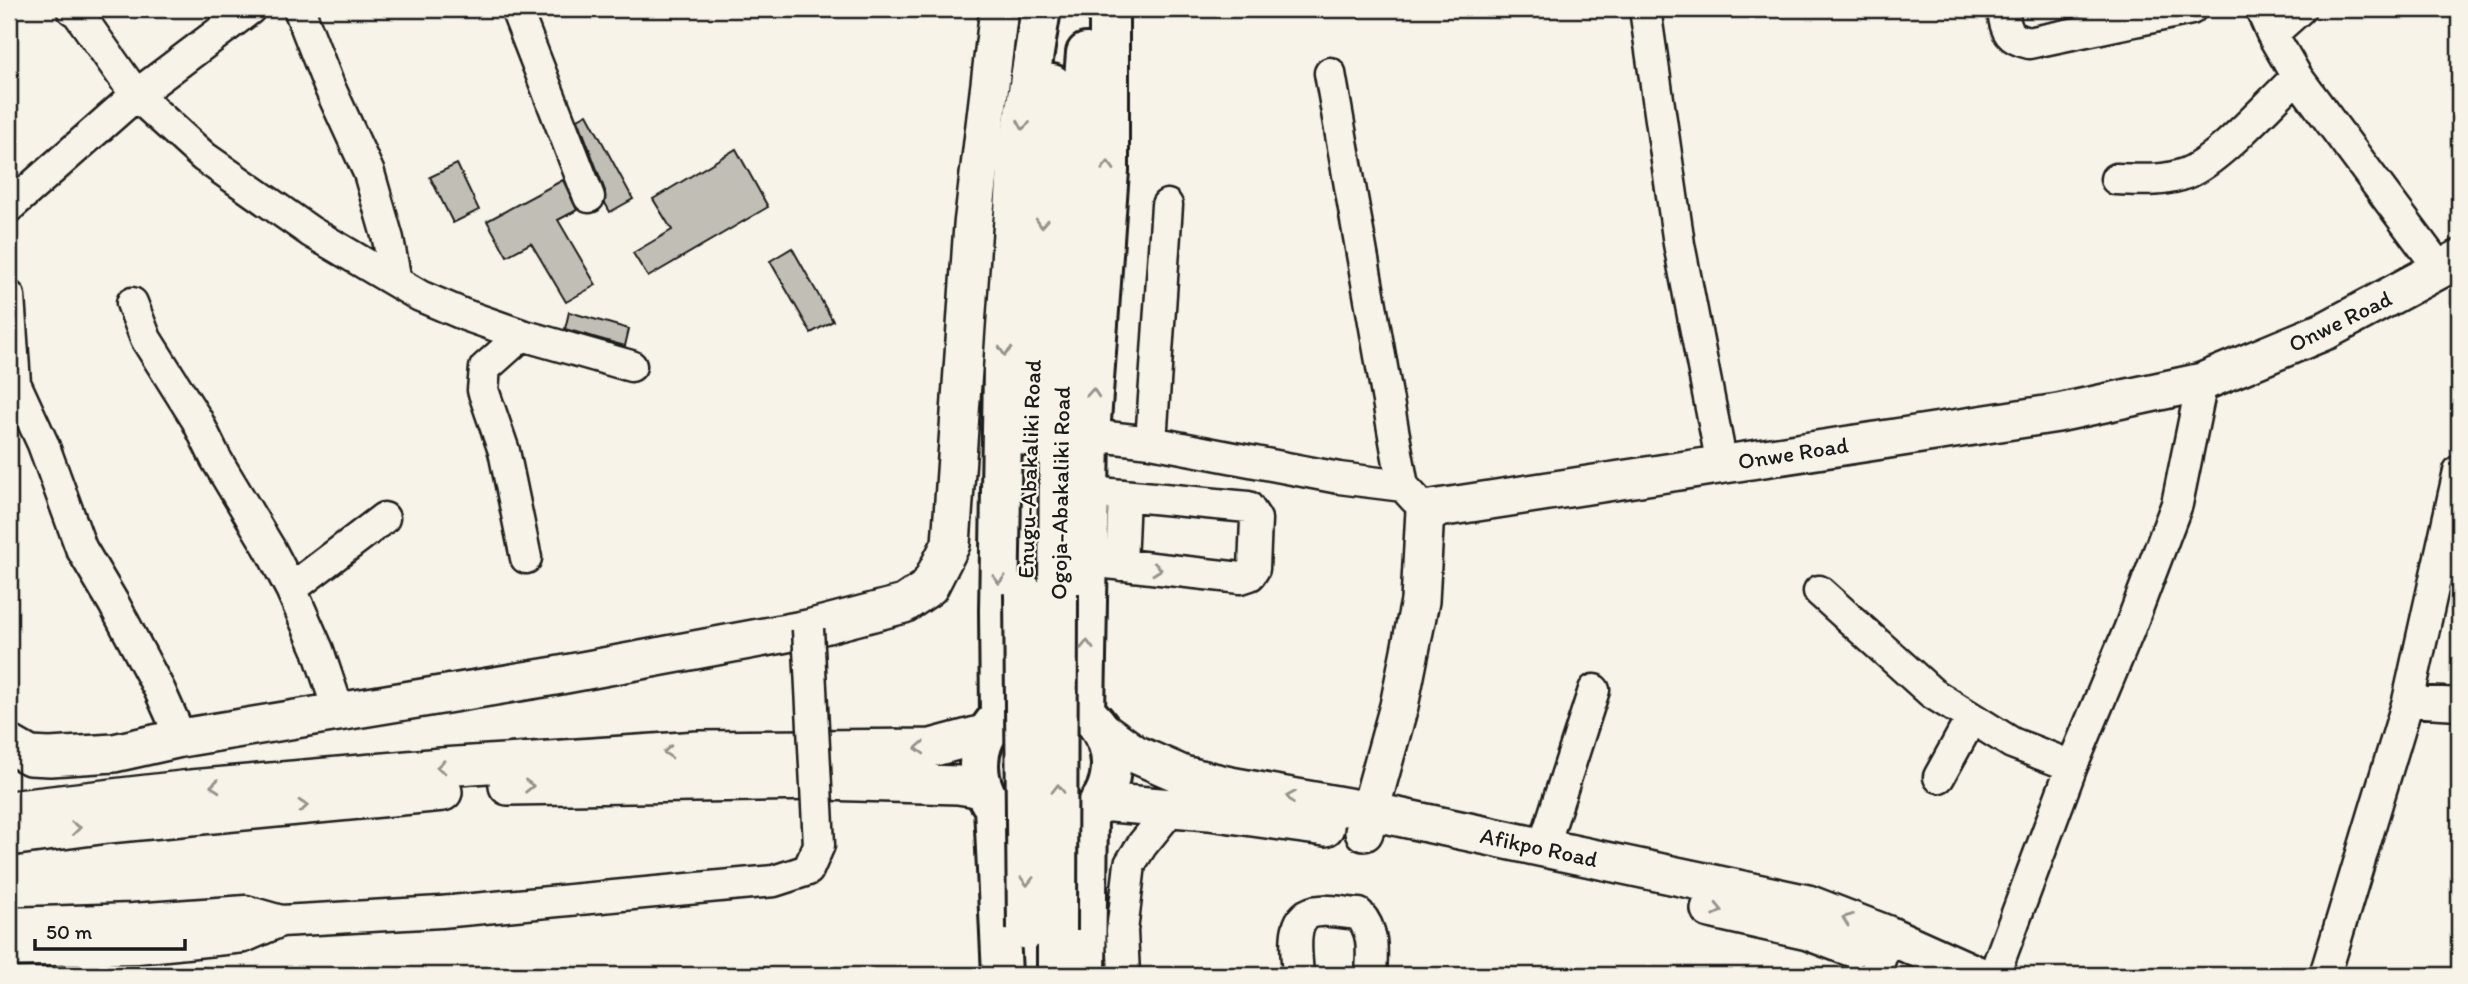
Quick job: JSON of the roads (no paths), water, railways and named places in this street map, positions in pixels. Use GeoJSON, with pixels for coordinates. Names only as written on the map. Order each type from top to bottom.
{"type":"FeatureCollection","features":[{"type":"Feature","properties":{"kind":"highway"},"geometry":{"type":"LineString","coordinates":[[1002,975],[989,798],[979,771],[980,751],[993,724],[999,611],[1003,370],[1018,155],[1041,9]]}},
{"type":"Feature","properties":{"kind":"highway"},"geometry":{"type":"LineString","coordinates":[[1086,9],[1109,171],[1090,435],[1107,493],[1105,563],[1092,721]]}},
{"type":"Feature","properties":{"kind":"highway","name":"Ogoja-Abakaliki Road"},"geometry":{"type":"LineString","coordinates":[[1027,975],[1042,930],[1042,593],[1060,419],[1086,9]]}},
{"type":"Feature","properties":{"kind":"highway"},"geometry":{"type":"LineString","coordinates":[[989,798],[1014,823],[1039,831],[1065,828],[1094,808],[1108,784],[1111,765],[1108,746],[1092,721],[1070,704],[1034,699],[1016,705],[993,724]]}},
{"type":"Feature","properties":{"kind":"highway"},"geometry":{"type":"LineString","coordinates":[[1086,975],[1094,808]]}},
{"type":"Feature","properties":{"kind":"highway","name":"Ogoja-Abakaliki Road"},"geometry":{"type":"LineString","coordinates":[[1042,930],[1057,975]]}},
{"type":"Feature","properties":{"kind":"main road"},"geometry":{"type":"LineString","coordinates":[[9,744],[30,756],[114,753],[181,738],[555,676],[808,629],[904,604],[929,587],[951,544],[973,225],[999,9]]}},
{"type":"Feature","properties":{"kind":"main road","name":"Onwe Road"},"geometry":{"type":"LineString","coordinates":[[1414,498],[1722,465],[2058,413],[2202,382],[2327,330],[2450,264]]}},
{"type":"Feature","properties":{"kind":"main road"},"geometry":{"type":"LineString","coordinates":[[1367,821],[1399,706],[1420,601],[1414,498]]}},
{"type":"Feature","properties":{"kind":"main road","name":"Afikpo Road"},"geometry":{"type":"LineString","coordinates":[[1092,721],[1135,754],[1184,775],[1557,873],[1808,931],[1881,956],[1978,975]]}},
{"type":"Feature","properties":{"kind":"main road"},"geometry":{"type":"LineString","coordinates":[[9,837],[108,824],[931,748],[993,724]]}},
{"type":"Feature","properties":{"kind":"main road"},"geometry":{"type":"LineString","coordinates":[[9,810],[191,789],[340,776],[725,766],[837,781],[958,785],[989,798]]}},
{"type":"Feature","properties":{"kind":"main road","name":"Afikpo Road"},"geometry":{"type":"LineString","coordinates":[[1094,808],[1172,808],[1367,821],[1543,848],[1808,904],[1881,956],[1918,975]]}},
{"type":"Feature","properties":{"kind":"street"},"geometry":{"type":"LineString","coordinates":[[72,9],[78,13],[136,95],[204,157],[311,232],[420,296],[465,315],[522,335],[631,366]]}},
{"type":"Feature","properties":{"kind":"street"},"geometry":{"type":"LineString","coordinates":[[9,207],[136,95],[250,9]]}},
{"type":"Feature","properties":{"kind":"street"},"geometry":{"type":"LineString","coordinates":[[299,9],[329,86],[369,173],[388,239],[396,281]]}},
{"type":"Feature","properties":{"kind":"street"},"geometry":{"type":"LineString","coordinates":[[516,9],[589,197]]}},
{"type":"Feature","properties":{"kind":"street"},"geometry":{"type":"LineString","coordinates":[[1645,9],[1679,244],[1722,465]]}},
{"type":"Feature","properties":{"kind":"street"},"geometry":{"type":"LineString","coordinates":[[2002,9],[2007,32],[2015,40],[2029,43],[2191,9]]}},
{"type":"Feature","properties":{"kind":"street"},"geometry":{"type":"LineString","coordinates":[[2300,9],[2267,21],[2297,77],[2450,264]]}},
{"type":"Feature","properties":{"kind":"street"},"geometry":{"type":"LineString","coordinates":[[1090,435],[1151,442],[1339,478],[1414,498],[1330,74]]}},
{"type":"Feature","properties":{"kind":"street"},"geometry":{"type":"LineString","coordinates":[[2116,179],[2154,181],[2187,173],[2215,155],[2297,77]]}},
{"type":"Feature","properties":{"kind":"street"},"geometry":{"type":"LineString","coordinates":[[1151,442],[1167,205]]}},
{"type":"Feature","properties":{"kind":"street"},"geometry":{"type":"LineString","coordinates":[[9,296],[15,383],[43,444],[80,548],[114,604],[160,691],[181,738]]}},
{"type":"Feature","properties":{"kind":"street"},"geometry":{"type":"LineString","coordinates":[[132,303],[146,339],[197,420],[216,459],[291,589],[318,650],[339,712]]}},
{"type":"Feature","properties":{"kind":"street"},"geometry":{"type":"LineString","coordinates":[[522,335],[485,368],[483,390],[504,451],[526,558]]}},
{"type":"Feature","properties":{"kind":"street"},"geometry":{"type":"LineString","coordinates":[[1994,975],[2072,766],[2129,630],[2177,504],[2202,382]]}},
{"type":"Feature","properties":{"kind":"street"},"geometry":{"type":"LineString","coordinates":[[2325,975],[2408,701],[2459,471]]}},
{"type":"Feature","properties":{"kind":"street"},"geometry":{"type":"LineString","coordinates":[[1105,563],[1241,578],[1251,575],[1254,569],[1256,519],[1248,507],[1107,493]]}},
{"type":"Feature","properties":{"kind":"street"},"geometry":{"type":"LineString","coordinates":[[291,589],[384,518]]}},
{"type":"Feature","properties":{"kind":"street"},"geometry":{"type":"LineString","coordinates":[[1819,591],[1932,693],[2012,743],[2072,766]]}},
{"type":"Feature","properties":{"kind":"street"},"geometry":{"type":"LineString","coordinates":[[9,951],[136,947],[244,937],[281,921],[441,912],[774,881],[808,870],[819,845],[808,629]]}},
{"type":"Feature","properties":{"kind":"street"},"geometry":{"type":"LineString","coordinates":[[1543,848],[1594,690]]}},
{"type":"Feature","properties":{"kind":"street"},"geometry":{"type":"LineString","coordinates":[[2408,701],[2459,704]]}},
{"type":"Feature","properties":{"kind":"street"},"geometry":{"type":"LineString","coordinates":[[1939,776],[1971,719]]}},
{"type":"Feature","properties":{"kind":"street"},"geometry":{"type":"LineString","coordinates":[[1124,975],[1122,931],[1130,864],[1172,808]]}},
{"type":"Feature","properties":{"kind":"street"},"geometry":{"type":"LineString","coordinates":[[1298,975],[1296,929],[1303,918],[1317,910],[1359,914],[1368,925],[1373,946],[1371,975]]}},
{"type":"Feature","properties":{"kind":"street"},"geometry":{"type":"LineString","coordinates":[[9,923],[97,948]]}}]}
